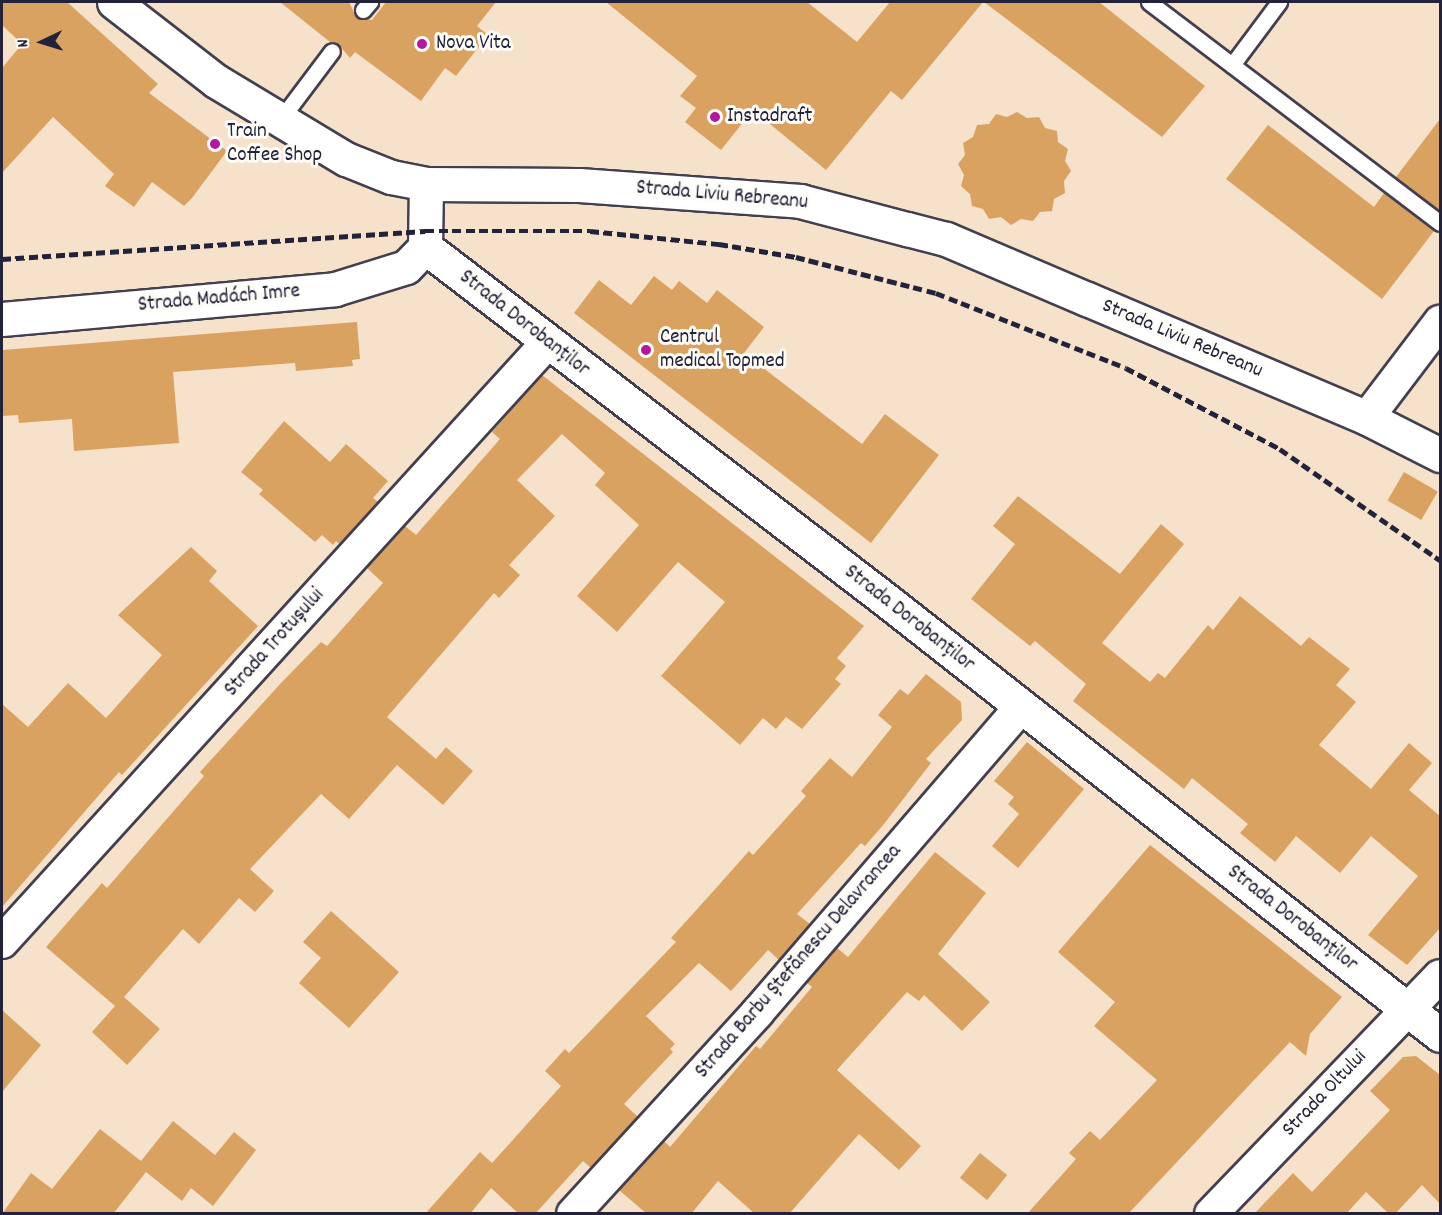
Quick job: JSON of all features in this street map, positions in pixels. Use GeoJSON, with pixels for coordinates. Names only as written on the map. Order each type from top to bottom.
{"type":"FeatureCollection","features":[{"type":"Feature","properties":{"kind":"street","name":"Strada Liviu Rebreanu"},"geometry":{"type":"LineString","coordinates":[[114,2],[216,81],[346,159],[391,177],[426,184],[579,185],[800,201],[946,239],[1367,418],[1440,455]]}},
{"type":"Feature","properties":{"kind":"street"},"geometry":{"type":"LineString","coordinates":[[425,247],[426,184]]}},
{"type":"Feature","properties":{"kind":"street","name":"Strada Madách Imre"},"geometry":{"type":"LineString","coordinates":[[2,319],[335,289],[406,267],[425,247]]}},
{"type":"Feature","properties":{"kind":"street","name":"Strada Dorobanților"},"geometry":{"type":"LineString","coordinates":[[425,247],[1021,706],[1440,1035]]}},
{"type":"Feature","properties":{"kind":"street"},"geometry":{"type":"LineString","coordinates":[[1367,418],[1440,322]]}},
{"type":"Feature","properties":{"kind":"street","name":"Strada Trotușului"},"geometry":{"type":"LineString","coordinates":[[2,942],[547,343]]}},
{"type":"Feature","properties":{"kind":"street","name":"Strada Barbu Ștefănescu Delavrancea"},"geometry":{"type":"LineString","coordinates":[[573,1214],[757,1013],[1021,706]]}},
{"type":"Feature","properties":{"kind":"street","name":"Strada Oltului"},"geometry":{"type":"LineString","coordinates":[[1211,1214],[1440,976]]}},
{"type":"Feature","properties":{"kind":"lane"},"geometry":{"type":"LineString","coordinates":[[1149,2],[1440,223]]}},
{"type":"Feature","properties":{"kind":"lane"},"geometry":{"type":"LineString","coordinates":[[1232,65],[1278,2]]}},
{"type":"Feature","properties":{"kind":"lane"},"geometry":{"type":"LineString","coordinates":[[280,120],[332,51]]}},
{"type":"Feature","properties":{"kind":"building"},"geometry":{"type":"Polygon","coordinates":[[[2,2],[67,2],[158,84],[149,93],[227,151],[184,206],[152,182],[134,207],[105,186],[114,174],[53,117],[2,173],[2,68],[22,44],[2,25],[2,2]]]}},
{"type":"Feature","properties":{"kind":"building","name":"Nova Vita"},"geometry":{"type":"Polygon","coordinates":[[[280,2],[349,2],[357,18],[372,20],[386,2],[496,2],[477,26],[488,35],[456,76],[445,68],[421,101],[355,52],[350,58],[338,44],[330,42],[280,2]]]}},
{"type":"Feature","properties":{"kind":"building"},"geometry":{"type":"Polygon","coordinates":[[[606,2],[807,2],[857,42],[890,2],[983,2],[902,100],[891,91],[826,170],[753,110],[721,150],[685,122],[696,108],[680,96],[697,76],[606,2]]]}},
{"type":"Feature","properties":{"kind":"building"},"geometry":{"type":"Polygon","coordinates":[[[984,2],[1099,2],[1205,86],[1162,137],[984,2]]]}},
{"type":"Feature","properties":{"kind":"building"},"geometry":{"type":"Polygon","coordinates":[[[1017,112],[1027,118],[1039,117],[1045,128],[1057,131],[1058,142],[1068,149],[1065,161],[1071,171],[1064,181],[1065,193],[1054,199],[1052,211],[1040,212],[1033,221],[1021,219],[1011,225],[1001,217],[989,219],[983,209],[972,206],[970,194],[961,186],[964,175],[958,164],[965,155],[963,143],[973,137],[977,125],[989,124],[996,114],[1007,117],[1017,112]]]}},
{"type":"Feature","properties":{"kind":"building"},"geometry":{"type":"Polygon","coordinates":[[[1440,119],[1440,211],[1396,177],[1440,119]]]}},
{"type":"Feature","properties":{"kind":"building"},"geometry":{"type":"Polygon","coordinates":[[[1268,125],[1374,207],[1384,193],[1434,231],[1382,299],[1226,179],[1268,125]]]}},
{"type":"Feature","properties":{"kind":"building"},"geometry":{"type":"Polygon","coordinates":[[[654,276],[672,290],[679,281],[707,303],[717,290],[764,327],[744,353],[862,444],[885,414],[939,455],[871,543],[574,313],[599,280],[631,305],[654,276]]]}},
{"type":"Feature","properties":{"kind":"building"},"geometry":{"type":"Polygon","coordinates":[[[357,322],[360,359],[352,360],[353,366],[296,371],[295,363],[173,372],[179,443],[74,451],[72,419],[19,423],[18,415],[2,416],[2,350],[357,322]]]}},
{"type":"Feature","properties":{"kind":"building"},"geometry":{"type":"Polygon","coordinates":[[[542,375],[864,626],[837,658],[846,666],[835,679],[841,684],[802,729],[786,717],[776,729],[763,718],[740,745],[661,676],[725,602],[678,562],[617,632],[577,596],[639,525],[595,485],[605,473],[562,434],[517,480],[555,516],[509,565],[520,575],[499,598],[494,593],[387,717],[436,759],[446,747],[473,771],[443,805],[397,765],[349,819],[321,794],[250,869],[274,891],[255,912],[239,898],[199,944],[183,929],[124,997],[160,1029],[127,1065],[92,1032],[115,1006],[46,947],[102,883],[107,888],[204,776],[200,772],[281,683],[321,642],[327,646],[383,583],[367,568],[405,526],[416,535],[500,439],[492,432],[542,375]]]}},
{"type":"Feature","properties":{"kind":"building"},"geometry":{"type":"Polygon","coordinates":[[[284,421],[330,462],[346,444],[388,481],[373,498],[378,502],[340,544],[336,541],[333,545],[322,535],[315,542],[259,494],[263,490],[241,472],[284,421]]]}},
{"type":"Feature","properties":{"kind":"building"},"geometry":{"type":"Polygon","coordinates":[[[1404,472],[1438,492],[1421,520],[1388,501],[1404,472]]]}},
{"type":"Feature","properties":{"kind":"building"},"geometry":{"type":"Polygon","coordinates":[[[1018,496],[1120,574],[1161,524],[1184,544],[1102,643],[1150,682],[1158,673],[1165,678],[1208,625],[1213,630],[1240,596],[1301,646],[1309,637],[1350,669],[1336,685],[1356,702],[1319,745],[1371,789],[1409,743],[1432,763],[1409,790],[1440,816],[1440,928],[1407,965],[1368,935],[1418,876],[1371,836],[1340,873],[1296,836],[1275,862],[1240,833],[1248,824],[1192,778],[1184,789],[1073,701],[1086,684],[1035,641],[1030,646],[971,599],[1015,544],[993,526],[1018,496]]]}},
{"type":"Feature","properties":{"kind":"building"},"geometry":{"type":"Polygon","coordinates":[[[191,547],[217,571],[209,581],[258,626],[122,775],[119,772],[2,907],[2,704],[28,727],[68,683],[106,718],[162,655],[118,615],[191,547]]]}},
{"type":"Feature","properties":{"kind":"building"},"geometry":{"type":"Polygon","coordinates":[[[926,674],[961,702],[962,720],[926,759],[931,763],[884,824],[865,846],[861,843],[797,914],[810,924],[779,960],[768,950],[731,991],[699,963],[646,1016],[675,1044],[670,1049],[673,1052],[624,1104],[638,1117],[591,1168],[583,1161],[535,1214],[519,1214],[491,1188],[470,1214],[425,1214],[480,1152],[492,1163],[561,1086],[545,1071],[565,1049],[569,1053],[676,942],[671,938],[749,851],[753,855],[806,796],[801,791],[830,758],[852,777],[892,727],[878,715],[900,689],[908,695],[926,674]]]}},
{"type":"Feature","properties":{"kind":"building"},"geometry":{"type":"Polygon","coordinates":[[[1027,742],[1084,789],[1018,868],[992,846],[1019,814],[1008,804],[1014,797],[994,781],[1027,742]]]}},
{"type":"Feature","properties":{"kind":"building"},"geometry":{"type":"Polygon","coordinates":[[[1150,845],[1342,997],[1310,1034],[1306,1056],[1290,1042],[1128,1214],[1027,1214],[1076,1159],[1069,1153],[1090,1131],[1100,1140],[1157,1080],[1094,1026],[1115,1002],[1058,952],[1150,845]]]}},
{"type":"Feature","properties":{"kind":"building"},"geometry":{"type":"Polygon","coordinates":[[[935,852],[986,893],[938,954],[990,1002],[962,1031],[924,995],[919,1001],[907,992],[837,1070],[921,1146],[899,1170],[859,1134],[789,1214],[755,1214],[718,1181],[691,1214],[647,1214],[619,1190],[664,1141],[670,1147],[756,1046],[760,1049],[812,987],[807,983],[837,948],[848,957],[935,852]]]}},
{"type":"Feature","properties":{"kind":"building"},"geometry":{"type":"Polygon","coordinates":[[[331,911],[399,972],[349,1028],[299,983],[321,958],[303,942],[331,911]]]}},
{"type":"Feature","properties":{"kind":"building"},"geometry":{"type":"Polygon","coordinates":[[[2,1010],[41,1045],[2,1092],[2,1010]]]}},
{"type":"Feature","properties":{"kind":"building"},"geometry":{"type":"Polygon","coordinates":[[[1416,1056],[1440,1075],[1440,1204],[1422,1185],[1395,1214],[1389,1214],[1366,1192],[1346,1214],[1254,1214],[1293,1173],[1312,1192],[1390,1110],[1370,1091],[1403,1057],[1416,1056]]]}},
{"type":"Feature","properties":{"kind":"building"},"geometry":{"type":"Polygon","coordinates":[[[173,1121],[215,1155],[234,1132],[256,1150],[213,1206],[191,1188],[182,1201],[146,1172],[113,1214],[2,1214],[31,1173],[52,1189],[100,1129],[141,1161],[173,1121]]]}},
{"type":"Feature","properties":{"kind":"building"},"geometry":{"type":"Polygon","coordinates":[[[980,1153],[1007,1175],[987,1200],[960,1178],[980,1153]]]}},
{"type":"Feature","properties":{"kind":"railway"},"geometry":{"type":"LineString","coordinates":[[2,259],[425,231],[590,231],[719,244],[796,257],[936,293],[1126,368],[1280,449],[1440,560]]}},
{"type":"Feature","properties":{"kind":"place","name":"Nova Vita"},"geometry":{"type":"Point","coordinates":[422,44]}},
{"type":"Feature","properties":{"kind":"place","name":"Instadraft"},"geometry":{"type":"Point","coordinates":[715,117]}},
{"type":"Feature","properties":{"kind":"place","name":"Train Coffee Shop"},"geometry":{"type":"Point","coordinates":[215,144]}},
{"type":"Feature","properties":{"kind":"place","name":"Centrul medical Topmed"},"geometry":{"type":"Point","coordinates":[646,350]}}]}
